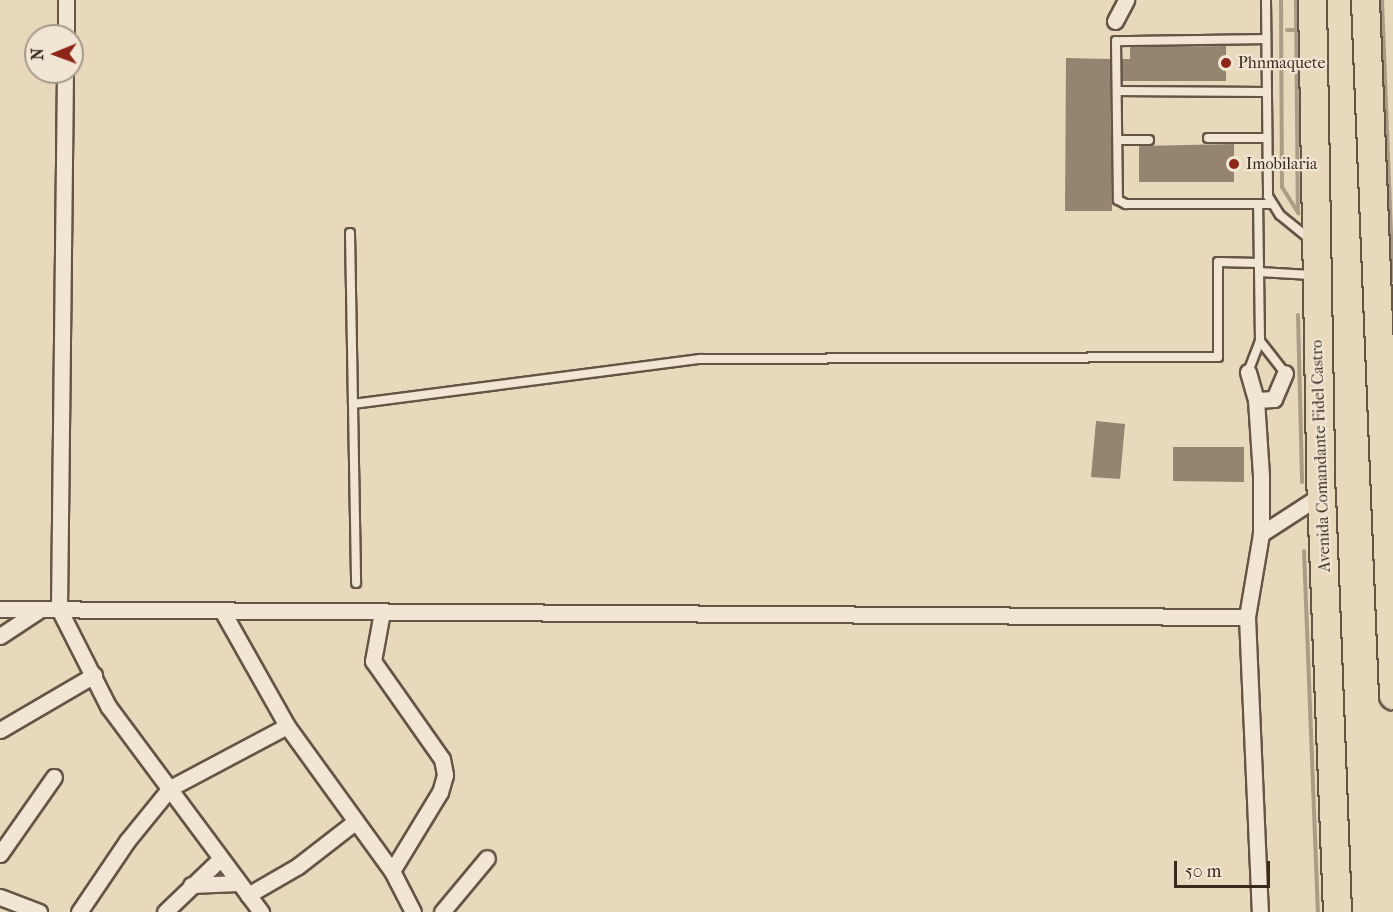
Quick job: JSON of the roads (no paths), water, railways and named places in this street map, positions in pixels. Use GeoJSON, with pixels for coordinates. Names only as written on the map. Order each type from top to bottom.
{"type":"FeatureCollection","features":[{"type":"Feature","properties":{"kind":"highway","name":"Avenida Comandante Fidel Castro"},"geometry":{"type":"LineString","coordinates":[[1312,0],[1322,495],[1337,912]]}},
{"type":"Feature","properties":{"kind":"highway"},"geometry":{"type":"LineString","coordinates":[[1365,0],[1385,293],[1393,695]]}},
{"type":"Feature","properties":{"kind":"street"},"geometry":{"type":"LineString","coordinates":[[66,0],[66,24]]}},
{"type":"Feature","properties":{"kind":"street"},"geometry":{"type":"LineString","coordinates":[[1115,21],[1126,0]]}},
{"type":"Feature","properties":{"kind":"street"},"geometry":{"type":"LineString","coordinates":[[65,84],[58,609],[108,706],[170,788],[219,860],[261,912]]}},
{"type":"Feature","properties":{"kind":"street"},"geometry":{"type":"LineString","coordinates":[[1248,372],[1256,400],[1261,534],[1247,618],[1260,912]]}},
{"type":"Feature","properties":{"kind":"street"},"geometry":{"type":"LineString","coordinates":[[1256,400],[1274,399],[1285,373]]}},
{"type":"Feature","properties":{"kind":"street"},"geometry":{"type":"LineString","coordinates":[[1261,534],[1322,495]]}},
{"type":"Feature","properties":{"kind":"street"},"geometry":{"type":"LineString","coordinates":[[0,609],[224,614],[382,612],[1247,618]]}},
{"type":"Feature","properties":{"kind":"street"},"geometry":{"type":"LineString","coordinates":[[0,636],[41,609]]}},
{"type":"Feature","properties":{"kind":"street"},"geometry":{"type":"LineString","coordinates":[[382,612],[373,661],[442,759],[445,775],[440,792],[392,871]]}},
{"type":"Feature","properties":{"kind":"street"},"geometry":{"type":"LineString","coordinates":[[224,614],[287,726],[392,871],[413,912]]}},
{"type":"Feature","properties":{"kind":"street"},"geometry":{"type":"LineString","coordinates":[[0,730],[93,675]]}},
{"type":"Feature","properties":{"kind":"street"},"geometry":{"type":"LineString","coordinates":[[80,912],[127,841],[170,788],[287,726]]}},
{"type":"Feature","properties":{"kind":"street"},"geometry":{"type":"LineString","coordinates":[[0,854],[54,777]]}},
{"type":"Feature","properties":{"kind":"street"},"geometry":{"type":"LineString","coordinates":[[248,895],[298,866],[356,821]]}},
{"type":"Feature","properties":{"kind":"street"},"geometry":{"type":"LineString","coordinates":[[442,912],[487,858]]}},
{"type":"Feature","properties":{"kind":"street"},"geometry":{"type":"LineString","coordinates":[[165,912],[219,860]]}},
{"type":"Feature","properties":{"kind":"street"},"geometry":{"type":"LineString","coordinates":[[191,885],[238,882]]}},
{"type":"Feature","properties":{"kind":"street"},"geometry":{"type":"LineString","coordinates":[[0,897],[39,912]]}},
{"type":"Feature","properties":{"kind":"lane"},"geometry":{"type":"LineString","coordinates":[[1266,0],[1266,181],[1272,204],[1316,244]]}},
{"type":"Feature","properties":{"kind":"lane"},"geometry":{"type":"LineString","coordinates":[[1266,39],[1116,41],[1118,200],[1121,203],[1272,204]]}},
{"type":"Feature","properties":{"kind":"lane"},"geometry":{"type":"LineString","coordinates":[[1117,90],[1266,92]]}},
{"type":"Feature","properties":{"kind":"lane"},"geometry":{"type":"LineString","coordinates":[[1208,138],[1266,138]]}},
{"type":"Feature","properties":{"kind":"lane"},"geometry":{"type":"LineString","coordinates":[[1118,140],[1149,140]]}},
{"type":"Feature","properties":{"kind":"lane"},"geometry":{"type":"LineString","coordinates":[[1248,372],[1260,341],[1258,204]]}},
{"type":"Feature","properties":{"kind":"lane"},"geometry":{"type":"LineString","coordinates":[[350,233],[356,584]]}},
{"type":"Feature","properties":{"kind":"lane"},"geometry":{"type":"LineString","coordinates":[[353,404],[700,359],[1218,357],[1218,262],[1316,275]]}},
{"type":"Feature","properties":{"kind":"lane"},"geometry":{"type":"LineString","coordinates":[[1260,341],[1285,373]]}},
{"type":"Feature","properties":{"kind":"waterway"},"geometry":{"type":"LineString","coordinates":[[1281,0],[1282,187],[1298,213]]}},
{"type":"Feature","properties":{"kind":"waterway"},"geometry":{"type":"LineString","coordinates":[[1296,0],[1298,212]]}},
{"type":"Feature","properties":{"kind":"waterway"},"geometry":{"type":"LineString","coordinates":[[1382,0],[1393,281]]}},
{"type":"Feature","properties":{"kind":"waterway"},"geometry":{"type":"LineString","coordinates":[[1287,30],[1296,30]]}},
{"type":"Feature","properties":{"kind":"waterway"},"geometry":{"type":"LineString","coordinates":[[1298,315],[1302,482]]}},
{"type":"Feature","properties":{"kind":"waterway"},"geometry":{"type":"LineString","coordinates":[[1304,551],[1318,912]]}},
{"type":"Feature","properties":{"kind":"place","name":"Phnmaquete"},"geometry":{"type":"Point","coordinates":[1226,63]}},
{"type":"Feature","properties":{"kind":"place","name":"Imobilaria"},"geometry":{"type":"Point","coordinates":[1234,164]}}]}
